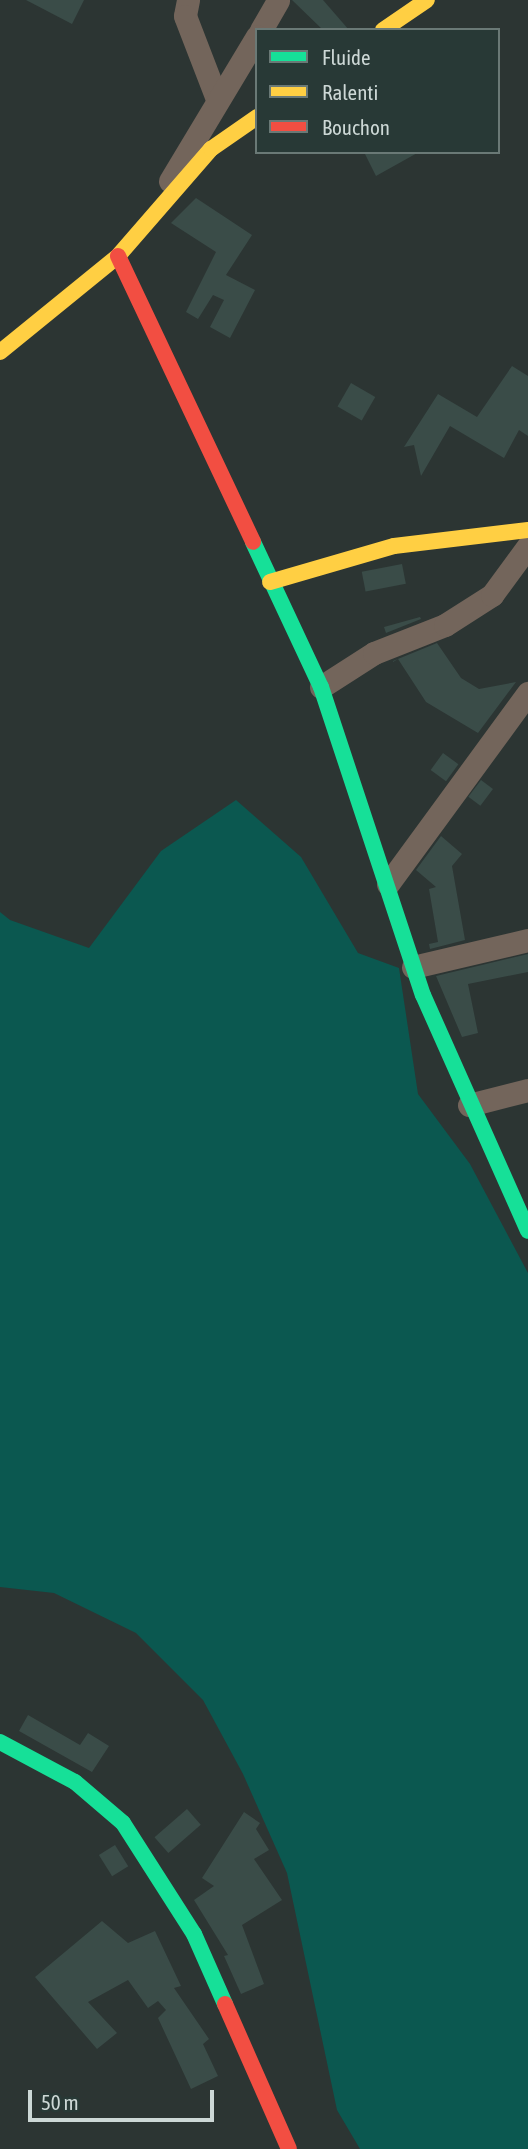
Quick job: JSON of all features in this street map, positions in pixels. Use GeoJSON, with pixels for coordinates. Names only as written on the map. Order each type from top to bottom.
{"type":"FeatureCollection","features":[{"type":"Feature","properties":{"kind":"street"},"geometry":{"type":"LineString","coordinates":[[188,0],[185,16],[217,99]]}},
{"type":"Feature","properties":{"kind":"street"},"geometry":{"type":"LineString","coordinates":[[262,28],[278,0]]}},
{"type":"Feature","properties":{"kind":"street"},"geometry":{"type":"LineString","coordinates":[[386,28],[427,0]]}},
{"type":"Feature","properties":{"kind":"street"},"geometry":{"type":"LineString","coordinates":[[141,230],[255,39]]}},
{"type":"Feature","properties":{"kind":"street"},"geometry":{"type":"LineString","coordinates":[[0,352],[118,256],[211,149],[255,118]]}},
{"type":"Feature","properties":{"kind":"street"},"geometry":{"type":"LineString","coordinates":[[118,256],[321,687],[388,884],[413,967],[469,1105],[528,1231]]}},
{"type":"Feature","properties":{"kind":"street"},"geometry":{"type":"LineString","coordinates":[[271,582],[394,546],[528,530]]}},
{"type":"Feature","properties":{"kind":"street"},"geometry":{"type":"LineString","coordinates":[[321,687],[374,653],[445,625],[492,595],[528,546]]}},
{"type":"Feature","properties":{"kind":"street"},"geometry":{"type":"LineString","coordinates":[[388,884],[528,693]]}},
{"type":"Feature","properties":{"kind":"street"},"geometry":{"type":"LineString","coordinates":[[413,967],[528,940]]}},
{"type":"Feature","properties":{"kind":"street"},"geometry":{"type":"LineString","coordinates":[[469,1105],[528,1090]]}},
{"type":"Feature","properties":{"kind":"street"},"geometry":{"type":"LineString","coordinates":[[0,1742],[75,1782],[124,1823],[194,1934],[289,2149]]}},
{"type":"Feature","properties":{"kind":"green space"},"geometry":{"type":"Polygon","coordinates":[[[236,800],[301,857],[358,953],[399,968],[418,1094],[470,1164],[528,1273],[528,2149],[360,2149],[337,2110],[287,1873],[243,1774],[203,1700],[136,1633],[54,1593],[0,1587],[0,912],[10,920],[89,948],[161,851],[236,800]]]}},
{"type":"Feature","properties":{"kind":"building"},"geometry":{"type":"Polygon","coordinates":[[[26,0],[84,0],[72,24],[26,0]]]}},
{"type":"Feature","properties":{"kind":"building"},"geometry":{"type":"Polygon","coordinates":[[[292,0],[323,0],[347,28],[321,28],[292,0]]]}},
{"type":"Feature","properties":{"kind":"building"},"geometry":{"type":"Polygon","coordinates":[[[365,154],[415,154],[376,176],[365,154]]]}},
{"type":"Feature","properties":{"kind":"building"},"geometry":{"type":"Polygon","coordinates":[[[196,198],[252,235],[226,275],[255,290],[230,338],[210,327],[224,300],[213,295],[198,319],[186,312],[216,252],[171,223],[196,198]]]}},
{"type":"Feature","properties":{"kind":"building"},"geometry":{"type":"Polygon","coordinates":[[[512,366],[528,376],[528,436],[519,430],[504,458],[450,426],[421,476],[414,445],[404,447],[438,394],[477,417],[512,366]]]}},
{"type":"Feature","properties":{"kind":"building"},"geometry":{"type":"Polygon","coordinates":[[[351,383],[375,397],[362,420],[338,406],[351,383]]]}},
{"type":"Feature","properties":{"kind":"building"},"geometry":{"type":"Polygon","coordinates":[[[402,564],[406,584],[366,591],[362,572],[402,564]]]}},
{"type":"Feature","properties":{"kind":"building"},"geometry":{"type":"Polygon","coordinates":[[[420,617],[421,619],[386,633],[384,627],[420,617]]]}},
{"type":"Feature","properties":{"kind":"building"},"geometry":{"type":"Polygon","coordinates":[[[437,643],[461,678],[479,689],[516,682],[478,733],[426,702],[398,659],[393,662],[393,661],[437,643]]]}},
{"type":"Feature","properties":{"kind":"building"},"geometry":{"type":"Polygon","coordinates":[[[443,753],[458,764],[446,781],[431,770],[443,753]]]}},
{"type":"Feature","properties":{"kind":"building"},"geometry":{"type":"Polygon","coordinates":[[[481,780],[493,789],[480,806],[468,797],[481,780]]]}},
{"type":"Feature","properties":{"kind":"building"},"geometry":{"type":"Polygon","coordinates":[[[441,836],[462,854],[452,866],[465,940],[430,949],[429,944],[438,942],[429,889],[436,887],[416,870],[441,836]]]}},
{"type":"Feature","properties":{"kind":"building"},"geometry":{"type":"Polygon","coordinates":[[[528,954],[528,972],[468,984],[478,1033],[462,1037],[436,976],[528,954]]]}},
{"type":"Feature","properties":{"kind":"building"},"geometry":{"type":"Polygon","coordinates":[[[28,1715],[80,1745],[88,1733],[109,1746],[92,1772],[19,1731],[28,1715]]]}},
{"type":"Feature","properties":{"kind":"building"},"geometry":{"type":"Polygon","coordinates":[[[187,1809],[201,1825],[168,1853],[155,1837],[187,1809]]]}},
{"type":"Feature","properties":{"kind":"building"},"geometry":{"type":"Polygon","coordinates":[[[244,1812],[260,1823],[256,1829],[269,1850],[254,1859],[282,1900],[242,1925],[264,1984],[241,1994],[224,1956],[228,1955],[194,1900],[214,1886],[202,1878],[244,1812]]]}},
{"type":"Feature","properties":{"kind":"building"},"geometry":{"type":"Polygon","coordinates":[[[115,1845],[128,1866],[112,1876],[99,1855],[115,1845]]]}},
{"type":"Feature","properties":{"kind":"building"},"geometry":{"type":"Polygon","coordinates":[[[102,1921],[128,1943],[155,1931],[181,1986],[174,1988],[209,2039],[203,2044],[218,2076],[191,2089],[158,2018],[166,2010],[158,2001],[148,2008],[128,1980],[88,2002],[117,2033],[97,2049],[35,1977],[102,1921]]]}},
{"type":"Feature","properties":{"kind":"traffic: fast"},"geometry":{"type":"LineString","coordinates":[[253,542],[321,687],[423,995],[528,1231]]}},
{"type":"Feature","properties":{"kind":"traffic: fast"},"geometry":{"type":"LineString","coordinates":[[0,1742],[75,1782],[123,1823],[194,1934],[225,2004]]}},
{"type":"Feature","properties":{"kind":"traffic: slow"},"geometry":{"type":"LineString","coordinates":[[386,28],[427,0]]}},
{"type":"Feature","properties":{"kind":"traffic: slow"},"geometry":{"type":"LineString","coordinates":[[0,352],[118,256],[211,149],[255,118]]}},
{"type":"Feature","properties":{"kind":"traffic: slow"},"geometry":{"type":"LineString","coordinates":[[270,582],[394,546],[528,530]]}},
{"type":"Feature","properties":{"kind":"traffic: jam"},"geometry":{"type":"LineString","coordinates":[[118,256],[253,542]]}},
{"type":"Feature","properties":{"kind":"traffic: jam"},"geometry":{"type":"LineString","coordinates":[[225,2004],[289,2149]]}}]}
